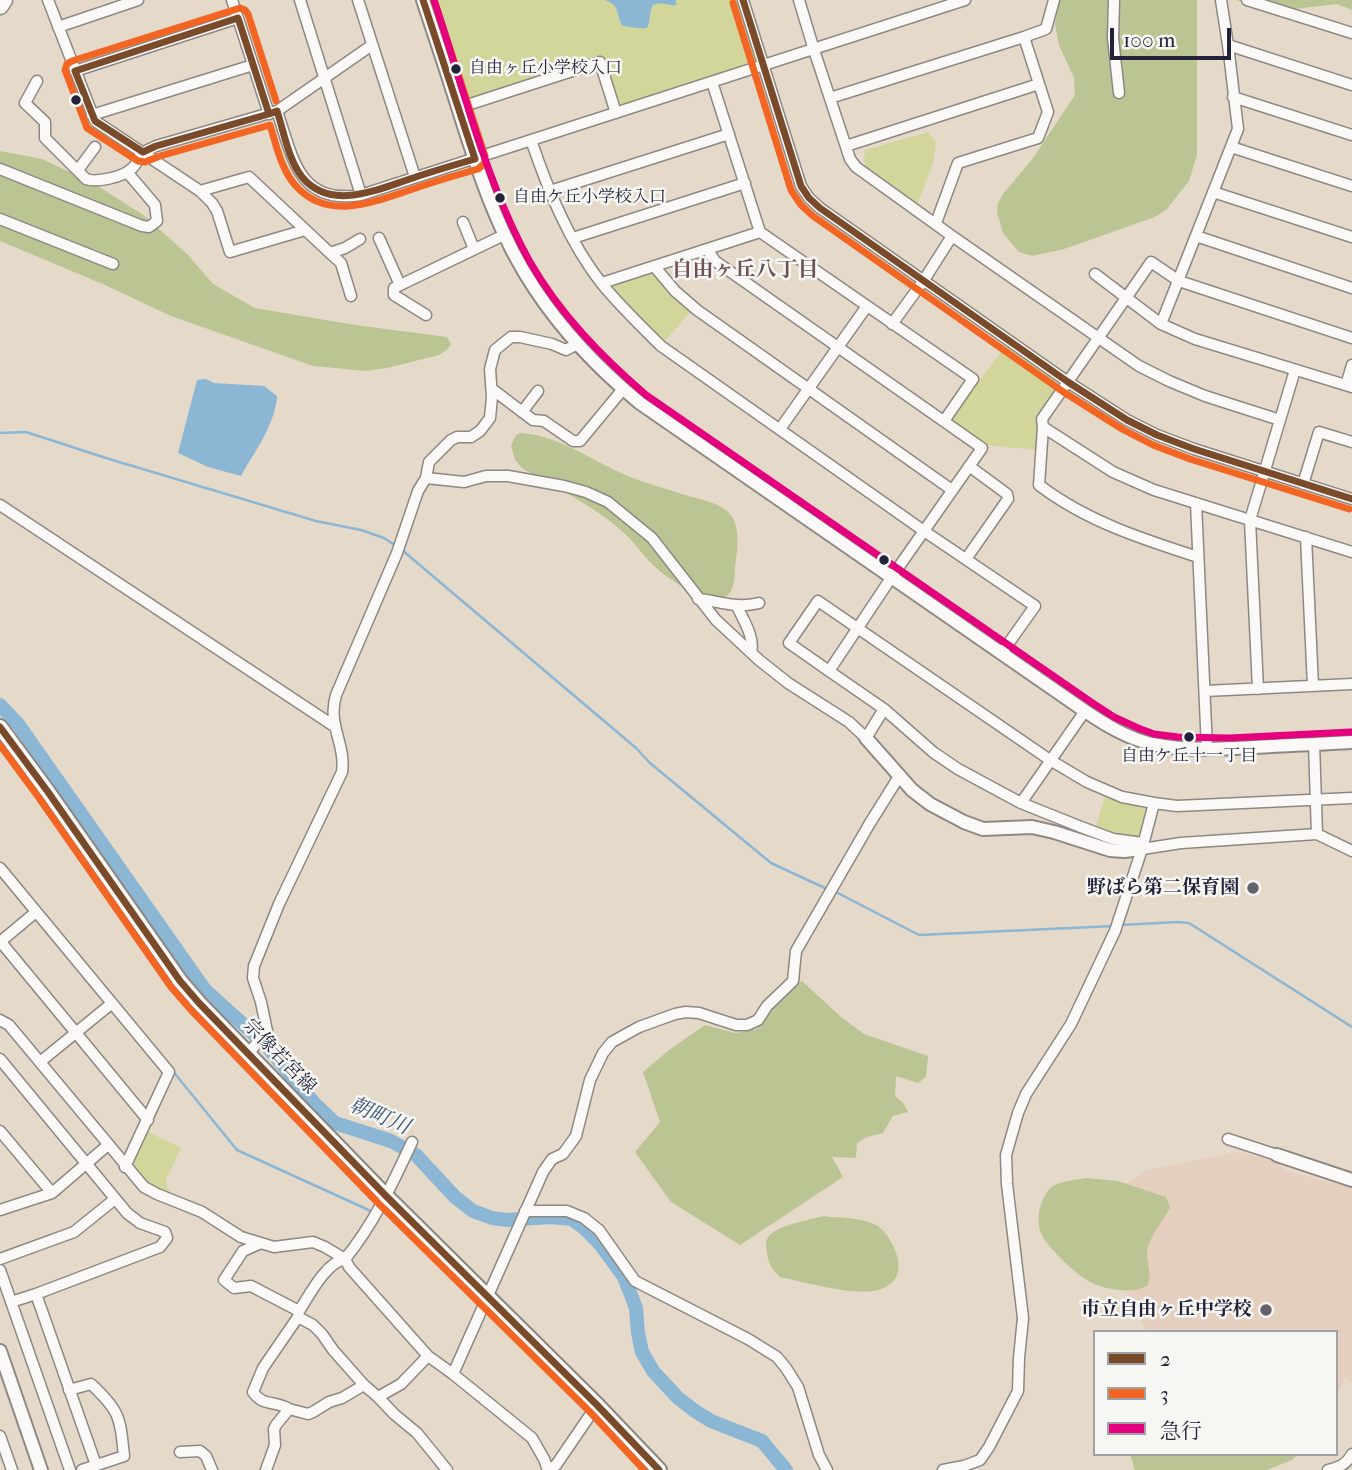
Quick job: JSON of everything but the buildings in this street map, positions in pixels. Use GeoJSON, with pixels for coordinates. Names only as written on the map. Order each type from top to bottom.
{"type":"FeatureCollection","features":[{"type":"Feature","properties":{"kind":"highway"},"geometry":{"type":"LineString","coordinates":[[0,6],[4,0]]}},
{"type":"Feature","properties":{"kind":"main road","name":"宗像若宮線"},"geometry":{"type":"LineString","coordinates":[[0,727],[180,981],[386,1196],[659,1470]]}},
{"type":"Feature","properties":{"kind":"street"},"geometry":{"type":"LineString","coordinates":[[48,0],[95,121],[200,191],[217,211],[230,252],[305,230]]}},
{"type":"Feature","properties":{"kind":"street"},"geometry":{"type":"LineString","coordinates":[[58,27],[138,0]]}},
{"type":"Feature","properties":{"kind":"street"},"geometry":{"type":"LineString","coordinates":[[232,0],[253,65],[302,177],[323,193],[338,196],[361,195],[814,50],[945,3],[965,0]]}},
{"type":"Feature","properties":{"kind":"street"},"geometry":{"type":"LineString","coordinates":[[300,0],[361,195]]}},
{"type":"Feature","properties":{"kind":"street"},"geometry":{"type":"LineString","coordinates":[[358,0],[415,177]]}},
{"type":"Feature","properties":{"kind":"street"},"geometry":{"type":"LineString","coordinates":[[424,0],[489,200],[504,234],[534,288],[555,318],[601,370],[623,389],[670,425],[1001,654],[1124,735],[1178,748],[1207,749],[1352,742]]}},
{"type":"Feature","properties":{"kind":"street"},"geometry":{"type":"LineString","coordinates":[[743,0],[799,179],[809,198],[820,208],[1068,382],[1127,420],[1194,449],[1352,499]]}},
{"type":"Feature","properties":{"kind":"street"},"geometry":{"type":"LineString","coordinates":[[799,0],[850,159],[856,167],[1139,366],[1205,396],[1280,420]]}},
{"type":"Feature","properties":{"kind":"street"},"geometry":{"type":"LineString","coordinates":[[830,98],[1046,29],[1054,0]]}},
{"type":"Feature","properties":{"kind":"street"},"geometry":{"type":"LineString","coordinates":[[1114,0],[1113,38],[1119,93]]}},
{"type":"Feature","properties":{"kind":"street"},"geometry":{"type":"LineString","coordinates":[[1161,324],[1238,128],[1222,0]]}},
{"type":"Feature","properties":{"kind":"street"},"geometry":{"type":"LineString","coordinates":[[1247,0],[1352,33]]}},
{"type":"Feature","properties":{"kind":"street"},"geometry":{"type":"LineString","coordinates":[[75,71],[238,18]]}},
{"type":"Feature","properties":{"kind":"street"},"geometry":{"type":"LineString","coordinates":[[936,223],[958,163],[1038,138],[1048,111],[1024,37]]}},
{"type":"Feature","properties":{"kind":"street"},"geometry":{"type":"LineString","coordinates":[[1228,45],[1352,85]]}},
{"type":"Feature","properties":{"kind":"street"},"geometry":{"type":"LineString","coordinates":[[37,81],[25,103],[46,122],[45,138],[86,179],[93,181],[127,172],[143,152],[156,146],[273,113],[372,46]]}},
{"type":"Feature","properties":{"kind":"street"},"geometry":{"type":"LineString","coordinates":[[458,108],[600,62],[616,113]]}},
{"type":"Feature","properties":{"kind":"street"},"geometry":{"type":"LineString","coordinates":[[92,115],[253,65]]}},
{"type":"Feature","properties":{"kind":"street"},"geometry":{"type":"LineString","coordinates":[[712,82],[761,232],[973,379],[944,421]]}},
{"type":"Feature","properties":{"kind":"street"},"geometry":{"type":"LineString","coordinates":[[846,146],[1039,84]]}},
{"type":"Feature","properties":{"kind":"street"},"geometry":{"type":"LineString","coordinates":[[1233,97],[1352,135]]}},
{"type":"Feature","properties":{"kind":"street"},"geometry":{"type":"LineString","coordinates":[[550,191],[729,134]]}},
{"type":"Feature","properties":{"kind":"street"},"geometry":{"type":"LineString","coordinates":[[531,140],[550,191],[573,238],[602,283],[625,311],[661,346],[1035,606],[1001,654]]}},
{"type":"Feature","properties":{"kind":"street"},"geometry":{"type":"LineString","coordinates":[[78,170],[95,147]]}},
{"type":"Feature","properties":{"kind":"street"},"geometry":{"type":"LineString","coordinates":[[1231,147],[1352,186]]}},
{"type":"Feature","properties":{"kind":"street"},"geometry":{"type":"LineString","coordinates":[[0,169],[149,227],[157,221],[156,205],[127,172]]}},
{"type":"Feature","properties":{"kind":"street"},"geometry":{"type":"LineString","coordinates":[[200,191],[249,177],[341,263],[351,296]]}},
{"type":"Feature","properties":{"kind":"street"},"geometry":{"type":"LineString","coordinates":[[573,238],[745,183]]}},
{"type":"Feature","properties":{"kind":"street"},"geometry":{"type":"LineString","coordinates":[[1213,192],[1352,237]]}},
{"type":"Feature","properties":{"kind":"street"},"geometry":{"type":"LineString","coordinates":[[0,219],[113,264]]}},
{"type":"Feature","properties":{"kind":"street"},"geometry":{"type":"LineString","coordinates":[[463,222],[474,249]]}},
{"type":"Feature","properties":{"kind":"street"},"geometry":{"type":"LineString","coordinates":[[602,283],[761,232]]}},
{"type":"Feature","properties":{"kind":"street"},"geometry":{"type":"LineString","coordinates":[[426,315],[394,295],[394,288],[504,234]]}},
{"type":"Feature","properties":{"kind":"street"},"geometry":{"type":"LineString","coordinates":[[892,324],[952,236]]}},
{"type":"Feature","properties":{"kind":"street"},"geometry":{"type":"LineString","coordinates":[[1196,236],[1352,288]]}},
{"type":"Feature","properties":{"kind":"street"},"geometry":{"type":"LineString","coordinates":[[379,238],[400,285]]}},
{"type":"Feature","properties":{"kind":"street"},"geometry":{"type":"LineString","coordinates":[[330,254],[360,239]]}},
{"type":"Feature","properties":{"kind":"street"},"geometry":{"type":"LineString","coordinates":[[707,249],[715,261],[982,448],[829,671]]}},
{"type":"Feature","properties":{"kind":"street"},"geometry":{"type":"LineString","coordinates":[[1198,557],[1107,525],[1039,485],[1042,419],[1151,262],[1179,281],[1352,338]]}},
{"type":"Feature","properties":{"kind":"street"},"geometry":{"type":"LineString","coordinates":[[654,266],[697,310],[952,490]]}},
{"type":"Feature","properties":{"kind":"street"},"geometry":{"type":"LineString","coordinates":[[1095,274],[1161,324],[1195,339],[1349,386],[1352,365]]}},
{"type":"Feature","properties":{"kind":"street"},"geometry":{"type":"LineString","coordinates":[[780,429],[867,306]]}},
{"type":"Feature","properties":{"kind":"street"},"geometry":{"type":"LineString","coordinates":[[248,1054],[267,1031],[253,978],[254,966],[279,904],[342,772],[344,761],[334,726],[333,707],[336,695],[397,553],[418,491],[426,478],[429,462],[451,440],[471,437],[481,431],[492,409],[490,369],[495,350],[510,337],[552,344],[566,350],[578,344]]}},
{"type":"Feature","properties":{"kind":"street"},"geometry":{"type":"LineString","coordinates":[[1258,689],[1250,520],[1295,370]]}},
{"type":"Feature","properties":{"kind":"street"},"geometry":{"type":"LineString","coordinates":[[492,389],[533,420],[544,421],[573,441],[580,441],[623,389]]}},
{"type":"Feature","properties":{"kind":"street"},"geometry":{"type":"LineString","coordinates":[[522,412],[538,391]]}},
{"type":"Feature","properties":{"kind":"street"},"geometry":{"type":"LineString","coordinates":[[1043,427],[1113,472],[1154,489],[1352,552]]}},
{"type":"Feature","properties":{"kind":"street"},"geometry":{"type":"LineString","coordinates":[[1303,484],[1319,432],[1352,442]]}},
{"type":"Feature","properties":{"kind":"street"},"geometry":{"type":"LineString","coordinates":[[966,559],[1008,499],[1007,494],[969,466]]}},
{"type":"Feature","properties":{"kind":"street"},"geometry":{"type":"LineString","coordinates":[[426,478],[464,482],[486,476],[508,476],[564,486],[608,502],[652,538],[716,620],[751,652],[788,683],[849,722],[912,790],[930,804],[964,822],[984,829],[1032,827],[1110,850],[1317,834],[1352,851]]}},
{"type":"Feature","properties":{"kind":"street"},"geometry":{"type":"LineString","coordinates":[[1196,503],[1207,749]]}},
{"type":"Feature","properties":{"kind":"street"},"geometry":{"type":"LineString","coordinates":[[0,505],[334,726]]}},
{"type":"Feature","properties":{"kind":"street"},"geometry":{"type":"LineString","coordinates":[[1306,537],[1312,686]]}},
{"type":"Feature","properties":{"kind":"street"},"geometry":{"type":"LineString","coordinates":[[698,599],[737,606],[759,603]]}},
{"type":"Feature","properties":{"kind":"street"},"geometry":{"type":"LineString","coordinates":[[1142,846],[1113,839],[1021,803],[958,769],[933,752],[884,709],[789,643],[818,601],[1050,760],[1087,782],[1122,797],[1177,806],[1352,798]]}},
{"type":"Feature","properties":{"kind":"street"},"geometry":{"type":"LineString","coordinates":[[737,606],[746,624],[751,652]]}},
{"type":"Feature","properties":{"kind":"street"},"geometry":{"type":"LineString","coordinates":[[1205,691],[1352,684]]}},
{"type":"Feature","properties":{"kind":"street"},"geometry":{"type":"LineString","coordinates":[[866,738],[884,709]]}},
{"type":"Feature","properties":{"kind":"street"},"geometry":{"type":"LineString","coordinates":[[1021,803],[1085,711]]}},
{"type":"Feature","properties":{"kind":"street"},"geometry":{"type":"LineString","coordinates":[[1314,744],[1317,834]]}},
{"type":"Feature","properties":{"kind":"street"},"geometry":{"type":"LineString","coordinates":[[453,1374],[543,1172],[552,1159],[563,1154],[576,1136],[590,1080],[603,1052],[612,1042],[639,1027],[674,1014],[699,1013],[736,1025],[747,1025],[758,1020],[767,1006],[793,981],[796,950],[900,775]]}},
{"type":"Feature","properties":{"kind":"street"},"geometry":{"type":"LineString","coordinates":[[943,1470],[980,1460],[1018,1391],[1023,1318],[1006,1155],[1026,1094],[1071,1024],[1115,931],[1154,803]]}},
{"type":"Feature","properties":{"kind":"street"},"geometry":{"type":"LineString","coordinates":[[0,868],[169,1072],[125,1167]]}},
{"type":"Feature","properties":{"kind":"street"},"geometry":{"type":"LineString","coordinates":[[36,912],[0,942],[148,1120]]}},
{"type":"Feature","properties":{"kind":"street"},"geometry":{"type":"LineString","coordinates":[[40,1062],[111,1004]]}},
{"type":"Feature","properties":{"kind":"street"},"geometry":{"type":"LineString","coordinates":[[0,1020],[9,1025],[144,1187],[157,1195],[202,1212],[241,1237],[274,1247],[313,1242],[345,1259],[349,1267],[428,1356],[532,1438],[548,1470],[556,1465],[597,1405]]}},
{"type":"Feature","properties":{"kind":"street"},"geometry":{"type":"LineString","coordinates":[[0,1059],[127,1213],[140,1223],[165,1232],[167,1238],[160,1247],[11,1302]]}},
{"type":"Feature","properties":{"kind":"street"},"geometry":{"type":"LineString","coordinates":[[0,1131],[52,1193]]}},
{"type":"Feature","properties":{"kind":"street"},"geometry":{"type":"LineString","coordinates":[[1228,1139],[1352,1180]]}},
{"type":"Feature","properties":{"kind":"street"},"geometry":{"type":"LineString","coordinates":[[364,1385],[308,1414],[283,1405],[264,1402],[253,1392],[263,1368],[325,1272],[338,1260],[345,1259],[353,1249],[386,1196],[412,1142]]}},
{"type":"Feature","properties":{"kind":"street"},"geometry":{"type":"LineString","coordinates":[[2,1207],[52,1193],[108,1145]]}},
{"type":"Feature","properties":{"kind":"street"},"geometry":{"type":"LineString","coordinates":[[0,1259],[75,1232],[115,1199]]}},
{"type":"Feature","properties":{"kind":"street"},"geometry":{"type":"LineString","coordinates":[[526,1211],[567,1211],[584,1218],[599,1230],[635,1281],[748,1339],[777,1357],[798,1387],[818,1455],[827,1470]]}},
{"type":"Feature","properties":{"kind":"street"},"geometry":{"type":"LineString","coordinates":[[261,1243],[243,1251],[224,1280],[234,1288],[251,1286],[313,1325],[364,1385],[417,1433],[447,1470]]}},
{"type":"Feature","properties":{"kind":"street"},"geometry":{"type":"LineString","coordinates":[[0,1269],[70,1470]]}},
{"type":"Feature","properties":{"kind":"street"},"geometry":{"type":"LineString","coordinates":[[36,1294],[96,1465]]}},
{"type":"Feature","properties":{"kind":"street"},"geometry":{"type":"LineString","coordinates":[[378,1397],[401,1384],[428,1356]]}},
{"type":"Feature","properties":{"kind":"street"},"geometry":{"type":"LineString","coordinates":[[1,1359],[41,1470]]}},
{"type":"Feature","properties":{"kind":"street"},"geometry":{"type":"LineString","coordinates":[[69,1390],[91,1384],[110,1402],[121,1428],[124,1456],[82,1470]]}},
{"type":"Feature","properties":{"kind":"street"},"geometry":{"type":"LineString","coordinates":[[266,1470],[275,1445],[274,1429],[289,1409]]}},
{"type":"Feature","properties":{"kind":"street"},"geometry":{"type":"LineString","coordinates":[[0,1436],[12,1470]]}},
{"type":"Feature","properties":{"kind":"street"},"geometry":{"type":"LineString","coordinates":[[180,1452],[200,1451],[206,1456],[212,1470]]}},
{"type":"Feature","properties":{"kind":"street"},"geometry":{"type":"LineString","coordinates":[[1328,1470],[1347,1462],[1352,1454]]}},
{"type":"Feature","properties":{"kind":"shaded area"},"geometry":{"type":"Polygon","coordinates":[[[1237,1152],[1278,1162],[1284,1170],[1352,1188],[1352,1384],[1345,1377],[1338,1392],[1338,1330],[1145,1330],[1112,1260],[1107,1195],[1147,1170],[1237,1152]]]}},
{"type":"Feature","properties":{"kind":"green space"},"geometry":{"type":"Polygon","coordinates":[[[434,0],[738,0],[757,63],[619,107],[604,59],[467,102],[434,0]]]}},
{"type":"Feature","properties":{"kind":"green space"},"geometry":{"type":"Polygon","coordinates":[[[1060,0],[1197,0],[1197,155],[1189,181],[1166,210],[1155,217],[1064,249],[1032,256],[1019,252],[1003,233],[997,212],[1003,194],[1033,158],[1075,95],[1074,78],[1059,45],[1055,24],[1060,0]]]}},
{"type":"Feature","properties":{"kind":"green space"},"geometry":{"type":"Polygon","coordinates":[[[1237,0],[1352,0],[1352,10],[1337,4],[1278,11],[1262,10],[1237,0]]]}},
{"type":"Feature","properties":{"kind":"green space"},"geometry":{"type":"Polygon","coordinates":[[[929,132],[936,143],[933,163],[917,206],[871,175],[864,162],[865,150],[929,132]]]}},
{"type":"Feature","properties":{"kind":"green space"},"geometry":{"type":"Polygon","coordinates":[[[0,151],[42,159],[93,183],[145,216],[188,255],[213,284],[255,308],[447,337],[451,344],[439,355],[387,368],[366,371],[313,366],[171,316],[0,241],[0,151]]]}},
{"type":"Feature","properties":{"kind":"green space"},"geometry":{"type":"Polygon","coordinates":[[[651,271],[692,310],[664,342],[609,287],[610,284],[651,271]]]}},
{"type":"Feature","properties":{"kind":"green space"},"geometry":{"type":"Polygon","coordinates":[[[1006,345],[1064,384],[1039,418],[1037,450],[984,445],[951,419],[1006,345]]]}},
{"type":"Feature","properties":{"kind":"green space"},"geometry":{"type":"Polygon","coordinates":[[[521,433],[547,438],[628,476],[708,502],[727,511],[734,521],[737,534],[735,576],[730,592],[710,603],[687,590],[658,570],[623,532],[600,514],[523,469],[515,460],[511,445],[516,435],[521,433]]]}},
{"type":"Feature","properties":{"kind":"green space"},"geometry":{"type":"Polygon","coordinates":[[[1106,794],[1148,806],[1150,809],[1141,838],[1114,837],[1095,829],[1106,794]]]}},
{"type":"Feature","properties":{"kind":"green space"},"geometry":{"type":"Polygon","coordinates":[[[802,981],[864,1034],[928,1056],[926,1077],[918,1083],[896,1076],[895,1096],[908,1112],[893,1116],[883,1133],[857,1143],[856,1158],[832,1157],[843,1177],[740,1245],[671,1202],[635,1152],[660,1122],[643,1072],[705,1025],[735,1033],[757,1029],[772,1001],[802,981]]]}},
{"type":"Feature","properties":{"kind":"green space"},"geometry":{"type":"Polygon","coordinates":[[[148,1132],[181,1148],[166,1180],[170,1196],[149,1183],[132,1165],[148,1132]]]}},
{"type":"Feature","properties":{"kind":"green space"},"geometry":{"type":"Polygon","coordinates":[[[1085,1178],[1118,1181],[1166,1197],[1170,1208],[1148,1248],[1150,1274],[1147,1286],[1135,1290],[1121,1290],[1094,1284],[1063,1261],[1043,1237],[1039,1228],[1039,1214],[1047,1192],[1057,1184],[1085,1178]]]}},
{"type":"Feature","properties":{"kind":"green space"},"geometry":{"type":"Polygon","coordinates":[[[823,1216],[864,1220],[880,1228],[897,1254],[899,1268],[894,1280],[881,1289],[859,1292],[780,1277],[768,1260],[768,1238],[773,1232],[786,1226],[823,1216]]]}},
{"type":"Feature","properties":{"kind":"green space"},"geometry":{"type":"Polygon","coordinates":[[[1131,1456],[1296,1456],[1267,1470],[1135,1470],[1131,1456]]]}},
{"type":"Feature","properties":{"kind":"water"},"geometry":{"type":"Polygon","coordinates":[[[605,0],[676,0],[676,5],[653,5],[647,28],[639,28],[623,26],[614,5],[605,0]]]}},
{"type":"Feature","properties":{"kind":"water"},"geometry":{"type":"Polygon","coordinates":[[[206,379],[214,383],[264,386],[277,396],[268,427],[241,476],[208,467],[178,453],[197,380],[206,379]]]}},
{"type":"Feature","properties":{"kind":"waterway"},"geometry":{"type":"LineString","coordinates":[[0,433],[26,432],[316,521],[361,530],[384,538],[396,546]]}},
{"type":"Feature","properties":{"kind":"waterway"},"geometry":{"type":"LineString","coordinates":[[402,550],[771,863],[827,889]]}},
{"type":"Feature","properties":{"kind":"waterway","name":"朝町川"},"geometry":{"type":"LineString","coordinates":[[0,705],[18,724],[205,990],[266,1045],[314,1103],[335,1123],[391,1141],[416,1155],[455,1197],[473,1211],[507,1220],[550,1217],[572,1219],[585,1229],[600,1244],[624,1277],[636,1308],[642,1352],[653,1371],[678,1398],[695,1411],[711,1421],[762,1441],[786,1470]]}},
{"type":"Feature","properties":{"kind":"waterway"},"geometry":{"type":"LineString","coordinates":[[834,891],[919,935],[1114,926]]}},
{"type":"Feature","properties":{"kind":"waterway"},"geometry":{"type":"LineString","coordinates":[[1120,925],[1189,923],[1352,1027]]}},
{"type":"Feature","properties":{"kind":"waterway"},"geometry":{"type":"LineString","coordinates":[[172,1070],[237,1150],[373,1212]]}},
{"type":"Feature","properties":{"kind":"transit line","name":"2"},"geometry":{"type":"LineString","coordinates":[[269,114],[277,111],[290,154],[302,177],[314,188],[327,193],[341,196],[370,192],[475,159],[423,0]]}},
{"type":"Feature","properties":{"kind":"transit line","name":"3"},"geometry":{"type":"LineString","coordinates":[[276,101],[248,14],[240,8],[72,61],[67,64],[65,70],[87,128],[138,161],[145,162],[270,125],[286,172],[308,197],[337,206],[369,203],[478,169],[485,163],[434,0]]}},
{"type":"Feature","properties":{"kind":"transit line","name":"急行"},"geometry":{"type":"LineString","coordinates":[[434,0],[488,167],[514,232],[530,262],[554,299],[582,333],[646,395],[1114,717],[1154,734],[1178,737],[1229,738],[1351,732]]}},
{"type":"Feature","properties":{"kind":"transit line","name":"2"},"geometry":{"type":"LineString","coordinates":[[743,0],[801,186],[820,208],[1068,382],[1127,420],[1194,449],[1352,499]]}},
{"type":"Feature","properties":{"kind":"transit line","name":"3"},"geometry":{"type":"LineString","coordinates":[[733,3],[791,190],[813,216],[1062,391],[1122,429],[1153,445],[1190,459],[1349,509]]}},
{"type":"Feature","properties":{"kind":"transit line","name":"2"},"geometry":{"type":"LineString","coordinates":[[238,18],[269,114],[143,152],[95,121],[75,71],[238,18]]}},
{"type":"Feature","properties":{"kind":"transit line","name":"2"},"geometry":{"type":"LineString","coordinates":[[0,727],[180,981],[199,1003],[386,1196],[659,1470]]}},
{"type":"Feature","properties":{"kind":"transit line","name":"3"},"geometry":{"type":"LineString","coordinates":[[0,745],[171,987],[191,1010],[378,1203],[590,1412],[644,1470]]}},
{"type":"Feature","properties":{"kind":"place","name":"自由ヶ丘小学校入口"},"geometry":{"type":"Point","coordinates":[456,69]}},
{"type":"Feature","properties":{"kind":"place","name":"自由ケ丘小学校入口"},"geometry":{"type":"Point","coordinates":[500,198]}},
{"type":"Feature","properties":{"kind":"place","name":"自由ケ丘十一丁目"},"geometry":{"type":"Point","coordinates":[1189,737]}},
{"type":"Feature","properties":{"kind":"place","name":"野ばら第二保育園"},"geometry":{"type":"Point","coordinates":[1253,888]}},
{"type":"Feature","properties":{"kind":"place","name":"市立自由ヶ丘中学校"},"geometry":{"type":"Point","coordinates":[1266,1310]}},
{"type":"Feature","properties":{"kind":"district","name":"自由ヶ丘八丁目"},"geometry":{"type":"Point","coordinates":[745,271]}}]}
